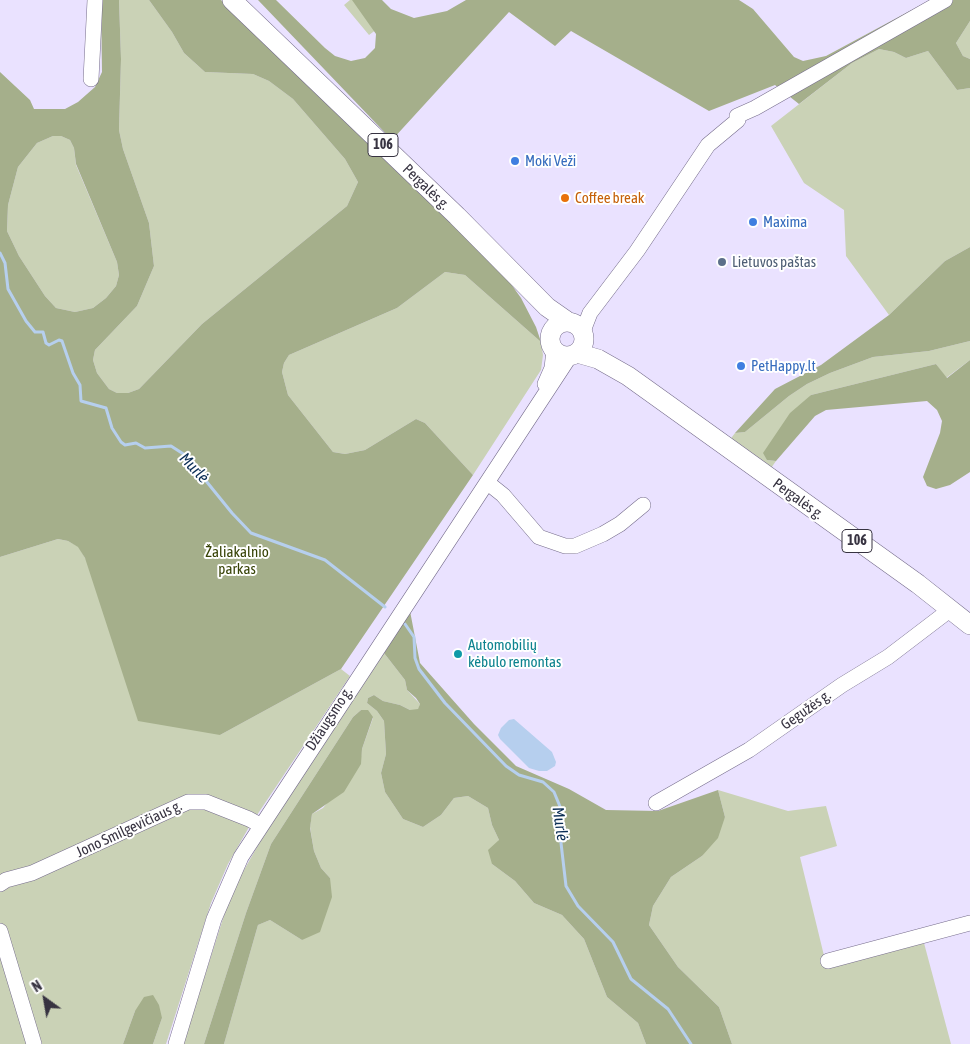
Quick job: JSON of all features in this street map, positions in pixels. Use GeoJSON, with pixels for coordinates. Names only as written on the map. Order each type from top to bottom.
{"type":"FeatureCollection","features":[{"type":"Feature","properties":{"kind":"main road","name":"Pergalės g."},"geometry":{"type":"LineString","coordinates":[[232,0],[450,209],[532,292],[570,338],[598,359],[625,374],[951,609],[970,625]]}},
{"type":"Feature","properties":{"kind":"street"},"geometry":{"type":"LineString","coordinates":[[91,78],[95,0]]}},
{"type":"Feature","properties":{"kind":"street","name":"Džiaugsmo g."},"geometry":{"type":"LineString","coordinates":[[176,1044],[220,903],[240,857],[488,483],[529,417],[570,338],[637,251],[708,145],[738,120],[737,116],[762,104],[945,0]]}},
{"type":"Feature","properties":{"kind":"street"},"geometry":{"type":"LineString","coordinates":[[488,483],[503,495],[539,537],[565,546],[575,546],[603,534],[620,524],[643,505]]}},
{"type":"Feature","properties":{"kind":"street","name":"Gegužės g."},"geometry":{"type":"LineString","coordinates":[[656,802],[748,750],[842,685],[888,657],[951,609]]}},
{"type":"Feature","properties":{"kind":"street","name":"Jono Smilgevičiaus g."},"geometry":{"type":"LineString","coordinates":[[0,884],[6,880],[32,873],[188,802],[206,802],[260,825]]}},
{"type":"Feature","properties":{"kind":"street"},"geometry":{"type":"LineString","coordinates":[[828,961],[970,923]]}},
{"type":"Feature","properties":{"kind":"street"},"geometry":{"type":"LineString","coordinates":[[0,931],[34,1044]]}},
{"type":"Feature","properties":{"kind":"green space","name":"Žaliakalnio parkas"},"geometry":{"type":"Polygon","coordinates":[[[101,0],[119,0],[121,59],[119,130],[123,149],[149,223],[154,266],[137,306],[95,350],[93,360],[97,373],[109,389],[117,393],[128,393],[139,389],[202,324],[347,206],[358,182],[345,159],[293,99],[269,81],[253,74],[205,72],[184,53],[172,32],[149,0],[221,0],[506,277],[521,298],[536,327],[541,342],[465,275],[445,272],[397,308],[289,355],[284,363],[282,372],[288,395],[333,452],[345,454],[365,450],[416,419],[425,423],[473,475],[341,669],[220,735],[138,721],[85,558],[78,547],[68,541],[58,539],[0,557],[0,72],[30,100],[34,109],[65,109],[78,102],[95,87],[102,72],[101,0]],[[53,136],[37,143],[18,167],[8,205],[7,231],[19,256],[45,296],[56,308],[75,312],[93,308],[106,298],[116,286],[119,275],[117,262],[76,164],[74,148],[70,140],[61,136],[53,136]]]}},
{"type":"Feature","properties":{"kind":"green space"},"geometry":{"type":"Polygon","coordinates":[[[119,0],[149,0],[172,32],[184,53],[205,72],[253,74],[269,81],[293,99],[345,159],[358,182],[347,206],[202,324],[139,389],[128,393],[117,393],[109,389],[97,373],[93,360],[95,350],[137,306],[154,266],[149,223],[123,149],[119,130],[121,59],[119,0]]]}},
{"type":"Feature","properties":{"kind":"green space"},"geometry":{"type":"Polygon","coordinates":[[[258,0],[276,0],[325,48],[335,56],[351,61],[365,58],[375,48],[376,34],[352,0],[382,0],[391,9],[414,18],[447,11],[466,0],[739,0],[753,9],[794,57],[803,61],[826,56],[930,0],[970,0],[970,21],[956,43],[963,56],[970,59],[970,88],[957,90],[928,51],[906,58],[894,52],[879,49],[852,63],[799,104],[775,85],[709,111],[571,31],[555,46],[509,12],[392,140],[258,0]]]}},
{"type":"Feature","properties":{"kind":"green space"},"geometry":{"type":"Polygon","coordinates":[[[350,0],[377,0],[392,18],[369,35],[344,5],[350,0]]]}},
{"type":"Feature","properties":{"kind":"green space"},"geometry":{"type":"Polygon","coordinates":[[[970,21],[970,59],[963,56],[956,43],[970,21]]]}},
{"type":"Feature","properties":{"kind":"green space"},"geometry":{"type":"Polygon","coordinates":[[[879,49],[894,52],[906,58],[928,51],[957,90],[970,88],[970,247],[945,261],[889,315],[846,256],[844,210],[804,183],[771,126],[852,63],[879,49]]]}},
{"type":"Feature","properties":{"kind":"green space"},"geometry":{"type":"Polygon","coordinates":[[[53,136],[61,136],[70,140],[74,148],[76,165],[117,262],[119,275],[116,286],[106,298],[93,308],[75,312],[56,308],[45,296],[19,256],[7,231],[8,205],[18,167],[37,143],[53,136]]]}},
{"type":"Feature","properties":{"kind":"green space"},"geometry":{"type":"Polygon","coordinates":[[[970,247],[970,341],[929,351],[873,357],[830,373],[807,384],[789,396],[745,432],[735,433],[775,389],[821,365],[889,315],[945,261],[970,247]]]}},
{"type":"Feature","properties":{"kind":"green space"},"geometry":{"type":"Polygon","coordinates":[[[445,272],[465,275],[541,342],[543,355],[541,370],[473,475],[425,423],[416,419],[365,450],[345,454],[333,452],[288,395],[282,372],[284,363],[289,355],[397,308],[445,272]]]}},
{"type":"Feature","properties":{"kind":"green space"},"geometry":{"type":"Polygon","coordinates":[[[970,341],[970,360],[946,378],[936,364],[811,395],[767,460],[776,461],[769,471],[729,441],[735,433],[745,432],[789,396],[807,384],[830,373],[873,357],[929,351],[970,341]]]}},
{"type":"Feature","properties":{"kind":"green space"},"geometry":{"type":"Polygon","coordinates":[[[970,360],[970,472],[950,485],[936,489],[927,486],[923,477],[940,433],[942,421],[937,410],[927,401],[826,410],[815,416],[776,461],[767,460],[763,453],[790,413],[811,395],[936,364],[947,378],[970,360]]]}},
{"type":"Feature","properties":{"kind":"green space"},"geometry":{"type":"Polygon","coordinates":[[[58,539],[68,541],[79,547],[85,558],[220,735],[341,669],[350,676],[249,827],[228,864],[211,903],[166,1044],[153,1044],[162,1018],[135,1011],[123,1044],[0,1044],[0,557],[58,539]]]}},
{"type":"Feature","properties":{"kind":"green space"},"geometry":{"type":"Polygon","coordinates":[[[410,611],[420,663],[474,724],[516,766],[569,789],[606,810],[658,811],[718,790],[725,817],[718,838],[702,856],[671,877],[653,906],[649,925],[678,967],[719,1007],[732,1044],[646,1044],[638,1023],[607,997],[584,939],[562,915],[534,903],[515,881],[492,864],[488,850],[499,840],[492,825],[488,808],[468,796],[454,798],[441,815],[423,827],[403,819],[385,792],[381,773],[386,754],[384,721],[377,711],[367,703],[368,698],[374,695],[383,701],[400,705],[410,710],[418,709],[420,704],[407,690],[405,680],[384,653],[410,611]]]}},
{"type":"Feature","properties":{"kind":"green space"},"geometry":{"type":"Polygon","coordinates":[[[384,653],[405,680],[407,690],[420,704],[418,710],[410,710],[400,705],[383,701],[374,695],[368,698],[367,703],[377,711],[384,721],[386,754],[381,773],[385,792],[403,819],[423,827],[441,815],[454,798],[468,796],[488,808],[492,825],[499,840],[492,864],[515,881],[534,903],[562,915],[584,939],[607,997],[638,1023],[646,1044],[224,1044],[258,925],[270,920],[302,940],[330,878],[321,868],[314,851],[310,827],[312,814],[323,808],[360,764],[362,749],[373,718],[361,710],[353,717],[271,844],[246,913],[204,1044],[183,1044],[226,909],[240,877],[274,817],[384,653]]]}},
{"type":"Feature","properties":{"kind":"green space"},"geometry":{"type":"Polygon","coordinates":[[[361,710],[368,710],[373,717],[362,749],[361,764],[344,792],[312,814],[310,828],[314,851],[321,868],[330,878],[332,897],[320,932],[302,940],[270,920],[258,925],[224,1044],[204,1044],[246,913],[271,844],[353,717],[361,710]]]}},
{"type":"Feature","properties":{"kind":"green space"},"geometry":{"type":"Polygon","coordinates":[[[718,790],[788,811],[826,806],[837,846],[800,857],[827,968],[924,943],[951,1044],[732,1044],[719,1007],[678,967],[649,925],[653,906],[671,877],[702,856],[725,817],[718,790]]]}},
{"type":"Feature","properties":{"kind":"green space"},"geometry":{"type":"Polygon","coordinates":[[[153,995],[159,1005],[162,1018],[153,1044],[123,1044],[135,1011],[144,997],[153,995]]]}},
{"type":"Feature","properties":{"kind":"water"},"geometry":{"type":"Polygon","coordinates":[[[514,719],[552,752],[556,762],[555,766],[547,771],[529,768],[500,739],[498,735],[501,728],[509,720],[514,719]]]}},
{"type":"Feature","properties":{"kind":"waterway","name":"Murlė"},"geometry":{"type":"LineString","coordinates":[[0,253],[5,263],[8,289],[26,321],[35,332],[43,332],[46,343],[49,345],[59,340],[62,341],[73,373],[80,385],[81,401],[106,408],[112,428],[121,442],[125,445],[136,443],[145,448],[171,446],[185,455],[232,513],[251,533],[325,560],[385,607]]}},
{"type":"Feature","properties":{"kind":"waterway","name":"Murlė"},"geometry":{"type":"LineString","coordinates":[[405,624],[414,637],[415,658],[419,669],[445,703],[506,766],[519,775],[543,782],[554,792],[561,809],[561,843],[566,886],[578,906],[613,942],[631,979],[668,1009],[691,1044]]}},
{"type":"Feature","properties":{"kind":"place","name":"Moki Veži"},"geometry":{"type":"Point","coordinates":[515,161]}},
{"type":"Feature","properties":{"kind":"place","name":"Coffee break"},"geometry":{"type":"Point","coordinates":[565,198]}},
{"type":"Feature","properties":{"kind":"place","name":"Maxima"},"geometry":{"type":"Point","coordinates":[753,222]}},
{"type":"Feature","properties":{"kind":"place","name":"Lietuvos paštas"},"geometry":{"type":"Point","coordinates":[722,262]}},
{"type":"Feature","properties":{"kind":"place","name":"PetHappy.lt"},"geometry":{"type":"Point","coordinates":[741,366]}},
{"type":"Feature","properties":{"kind":"place","name":"Automobilių kėbulo remontas"},"geometry":{"type":"Point","coordinates":[458,654]}}]}
